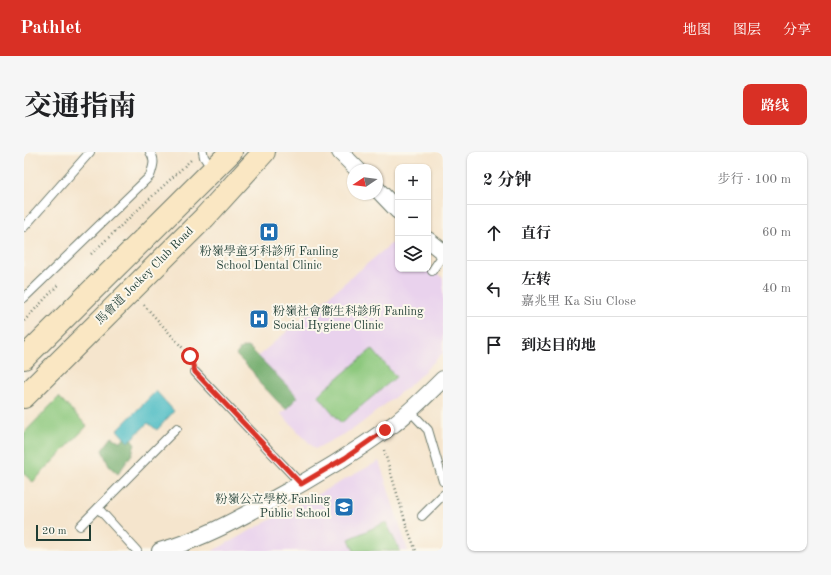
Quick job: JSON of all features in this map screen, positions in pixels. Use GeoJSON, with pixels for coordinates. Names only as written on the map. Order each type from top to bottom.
{"type":"FeatureCollection","features":[{"type":"Feature","properties":{"kind":"main road"},"geometry":{"type":"LineString","coordinates":[[24,358],[231,152]]}},
{"type":"Feature","properties":{"kind":"main road","name":"馬會道 Jockey Club Road"},"geometry":{"type":"LineString","coordinates":[[24,397],[204,218],[264,152]]}},
{"type":"Feature","properties":{"kind":"street"},"geometry":{"type":"LineString","coordinates":[[341,152],[352,164]]}},
{"type":"Feature","properties":{"kind":"street"},"geometry":{"type":"LineString","coordinates":[[383,195],[395,208]]}},
{"type":"Feature","properties":{"kind":"street"},"geometry":{"type":"LineString","coordinates":[[431,243],[443,253]]}},
{"type":"Feature","properties":{"kind":"street"},"geometry":{"type":"LineString","coordinates":[[160,551],[196,539],[236,520],[345,458],[394,424],[410,411],[443,379]]}},
{"type":"Feature","properties":{"kind":"lane"},"geometry":{"type":"LineString","coordinates":[[24,227],[90,152]]}},
{"type":"Feature","properties":{"kind":"lane"},"geometry":{"type":"LineString","coordinates":[[24,298],[150,176],[154,166],[154,156],[150,152]]}},
{"type":"Feature","properties":{"kind":"lane"},"geometry":{"type":"LineString","coordinates":[[203,152],[204,157],[213,171]]}},
{"type":"Feature","properties":{"kind":"lane"},"geometry":{"type":"LineString","coordinates":[[432,270],[443,253]]}},
{"type":"Feature","properties":{"kind":"lane"},"geometry":{"type":"LineString","coordinates":[[195,372],[301,484]]}},
{"type":"Feature","properties":{"kind":"lane"},"geometry":{"type":"LineString","coordinates":[[410,411],[428,430],[443,481]]}},
{"type":"Feature","properties":{"kind":"lane"},"geometry":{"type":"LineString","coordinates":[[80,526],[177,428]]}},
{"type":"Feature","properties":{"kind":"lane"},"geometry":{"type":"LineString","coordinates":[[422,516],[443,495]]}},
{"type":"Feature","properties":{"kind":"lane"},"geometry":{"type":"LineString","coordinates":[[98,508],[137,551]]}},
{"type":"Feature","properties":{"kind":"path"},"geometry":{"type":"LineString","coordinates":[[86,259],[194,157]]}},
{"type":"Feature","properties":{"kind":"path"},"geometry":{"type":"LineString","coordinates":[[24,321],[63,281]]}},
{"type":"Feature","properties":{"kind":"path"},"geometry":{"type":"LineString","coordinates":[[144,305],[190,356],[195,372]]}},
{"type":"Feature","properties":{"kind":"path"},"geometry":{"type":"LineString","coordinates":[[384,450],[407,527],[416,551]]}},
{"type":"Feature","properties":{"kind":"shaded area"},"geometry":{"type":"Polygon","coordinates":[[[392,243],[395,245],[395,272],[431,272],[431,270],[443,278],[443,353],[410,385],[355,428],[315,449],[281,414],[298,397],[258,356],[392,243]]]}},
{"type":"Feature","properties":{"kind":"shaded area","name":"粉嶺公立學校 Fanling Public School"},"geometry":{"type":"Polygon","coordinates":[[[379,461],[408,551],[212,551],[220,547],[379,461]]]}},
{"type":"Feature","properties":{"kind":"green space"},"geometry":{"type":"Polygon","coordinates":[[[241,348],[250,348],[298,397],[286,409],[260,384],[253,372],[236,355],[241,348]]]}},
{"type":"Feature","properties":{"kind":"green space"},"geometry":{"type":"Polygon","coordinates":[[[372,349],[396,377],[341,423],[318,395],[372,349]]]}},
{"type":"Feature","properties":{"kind":"green space"},"geometry":{"type":"Polygon","coordinates":[[[59,397],[87,426],[33,482],[24,474],[24,433],[59,397]]]}},
{"type":"Feature","properties":{"kind":"green space"},"geometry":{"type":"Polygon","coordinates":[[[128,434],[135,444],[132,454],[118,474],[109,466],[102,450],[112,437],[121,442],[128,434]]]}},
{"type":"Feature","properties":{"kind":"green space"},"geometry":{"type":"Polygon","coordinates":[[[386,522],[400,551],[354,551],[349,539],[386,522]]]}},
{"type":"Feature","properties":{"kind":"water"},"geometry":{"type":"Polygon","coordinates":[[[156,391],[174,411],[157,430],[148,423],[128,442],[117,430],[156,391]]]}},
{"type":"Feature","properties":{"kind":"place","name":"粉嶺學童牙科診所 Fanling School Dental Clinic"},"geometry":{"type":"Point","coordinates":[269,232]}},
{"type":"Feature","properties":{"kind":"place","name":"粉嶺社會衞生科診所 Fanling Social Hygiene Clinic"},"geometry":{"type":"Point","coordinates":[259,319]}},
{"type":"Feature","properties":{"kind":"place","name":"粉嶺公立學校 Fanling Public School"},"geometry":{"type":"Point","coordinates":[344,507]}},
{"type":"Feature","properties":{"kind":"route"},"geometry":{"type":"LineString","coordinates":[[190,356],[195,372],[301,484],[345,458],[385,430]]}}]}
